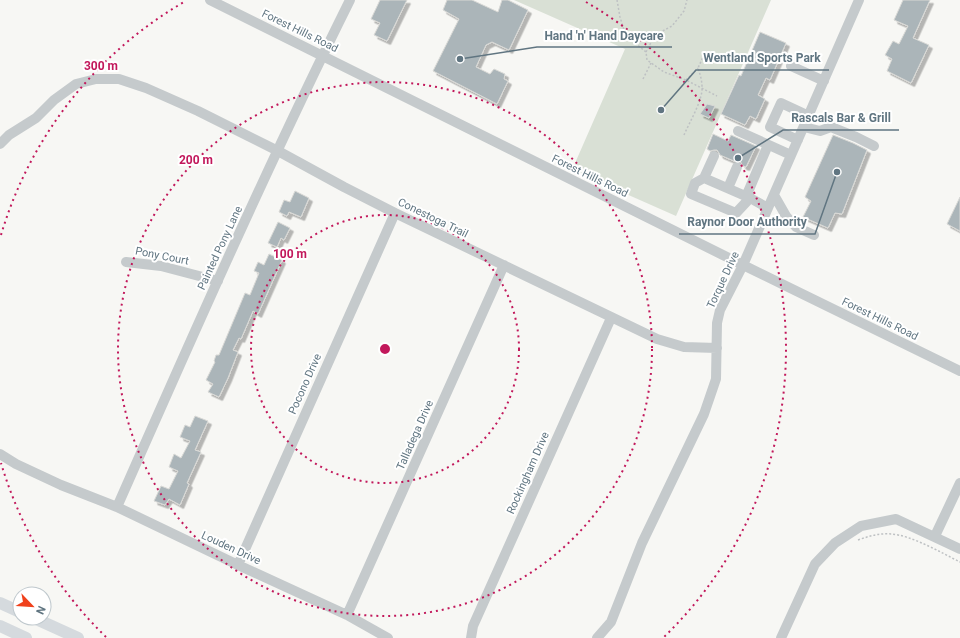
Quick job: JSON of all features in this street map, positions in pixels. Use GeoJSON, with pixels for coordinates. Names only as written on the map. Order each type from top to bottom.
{"type":"FeatureCollection","features":[{"type":"Feature","properties":{"kind":"main road"},"geometry":{"type":"LineString","coordinates":[[0,603],[12,608]]}},
{"type":"Feature","properties":{"kind":"main road"},"geometry":{"type":"LineString","coordinates":[[0,626],[26,638]]}},
{"type":"Feature","properties":{"kind":"main road"},"geometry":{"type":"LineString","coordinates":[[52,626],[78,638]]}},
{"type":"Feature","properties":{"kind":"street","name":"Forest Hills Road"},"geometry":{"type":"LineString","coordinates":[[210,0],[743,265],[960,371]]}},
{"type":"Feature","properties":{"kind":"street","name":"Painted Pony Lane"},"geometry":{"type":"LineString","coordinates":[[117,508],[218,281],[322,56],[350,0]]}},
{"type":"Feature","properties":{"kind":"street","name":"Torque Drive"},"geometry":{"type":"LineString","coordinates":[[597,638],[611,622],[642,543],[704,414],[716,379],[717,323],[720,310],[743,265],[859,0]]}},
{"type":"Feature","properties":{"kind":"street"},"geometry":{"type":"LineString","coordinates":[[791,66],[824,81]]}},
{"type":"Feature","properties":{"kind":"street","name":"Conestoga Trail"},"geometry":{"type":"LineString","coordinates":[[0,144],[9,135],[36,118],[54,100],[76,84],[96,79],[119,79],[146,88],[198,111],[278,151],[395,213],[657,339],[684,347],[717,348]]}},
{"type":"Feature","properties":{"kind":"street"},"geometry":{"type":"LineString","coordinates":[[798,140],[770,127],[781,104],[809,116]]}},
{"type":"Feature","properties":{"kind":"street"},"geometry":{"type":"LineString","coordinates":[[804,127],[820,131],[831,127],[874,146]]}},
{"type":"Feature","properties":{"kind":"street"},"geometry":{"type":"LineString","coordinates":[[738,131],[791,155]]}},
{"type":"Feature","properties":{"kind":"street"},"geometry":{"type":"LineString","coordinates":[[750,198],[748,192],[768,145]]}},
{"type":"Feature","properties":{"kind":"street"},"geometry":{"type":"LineString","coordinates":[[714,156],[704,178],[695,183],[690,194],[736,213],[750,198]]}},
{"type":"Feature","properties":{"kind":"street"},"geometry":{"type":"LineString","coordinates":[[728,188],[737,167]]}},
{"type":"Feature","properties":{"kind":"street"},"geometry":{"type":"LineString","coordinates":[[704,178],[750,198],[768,208]]}},
{"type":"Feature","properties":{"kind":"street"},"geometry":{"type":"LineString","coordinates":[[774,195],[786,216],[796,227],[814,235]]}},
{"type":"Feature","properties":{"kind":"street","name":"Pocono Drive"},"geometry":{"type":"LineString","coordinates":[[238,565],[395,213]]}},
{"type":"Feature","properties":{"kind":"street","name":"Pony Court"},"geometry":{"type":"LineString","coordinates":[[126,262],[161,266],[218,281]]}},
{"type":"Feature","properties":{"kind":"street","name":"Talladega Drive"},"geometry":{"type":"LineString","coordinates":[[348,615],[504,266]]}},
{"type":"Feature","properties":{"kind":"street","name":"Rockingham Drive"},"geometry":{"type":"LineString","coordinates":[[471,638],[473,626],[611,318]]}},
{"type":"Feature","properties":{"kind":"street","name":"Louden Drive"},"geometry":{"type":"LineString","coordinates":[[0,454],[16,464],[61,485],[117,508],[348,615],[388,638]]}},
{"type":"Feature","properties":{"kind":"street"},"geometry":{"type":"LineString","coordinates":[[935,536],[960,482]]}},
{"type":"Feature","properties":{"kind":"street"},"geometry":{"type":"LineString","coordinates":[[782,638],[815,564],[835,543],[861,526],[896,518],[960,549]]}},
{"type":"Feature","properties":{"kind":"path"},"geometry":{"type":"LineString","coordinates":[[617,0],[624,30],[635,43],[646,52]]}},
{"type":"Feature","properties":{"kind":"path"},"geometry":{"type":"LineString","coordinates":[[687,0],[684,11],[672,26],[656,35],[646,52],[647,60],[664,72],[686,80],[716,96]]}},
{"type":"Feature","properties":{"kind":"path"},"geometry":{"type":"LineString","coordinates":[[686,80],[698,68],[703,57]]}},
{"type":"Feature","properties":{"kind":"path"},"geometry":{"type":"LineString","coordinates":[[643,79],[651,63]]}},
{"type":"Feature","properties":{"kind":"path"},"geometry":{"type":"LineString","coordinates":[[684,135],[698,106],[703,89],[698,68]]}},
{"type":"Feature","properties":{"kind":"path"},"geometry":{"type":"LineString","coordinates":[[857,540],[868,536],[893,534],[913,539],[960,562]]}},
{"type":"Feature","properties":{"kind":"shaded area"},"geometry":{"type":"Polygon","coordinates":[[[514,0],[771,0],[676,216],[572,170],[625,49],[514,0]]]}},
{"type":"Feature","properties":{"kind":"building"},"geometry":{"type":"Polygon","coordinates":[[[380,0],[407,0],[387,41],[374,35],[380,23],[371,19],[380,0]]]}},
{"type":"Feature","properties":{"kind":"building"},"geometry":{"type":"Polygon","coordinates":[[[447,0],[472,0],[498,12],[502,0],[508,0],[528,10],[509,50],[492,42],[486,45],[476,67],[490,74],[494,69],[505,74],[504,79],[508,81],[497,104],[433,71],[459,19],[443,10],[447,0]]]}},
{"type":"Feature","properties":{"kind":"building"},"geometry":{"type":"Polygon","coordinates":[[[903,0],[930,0],[913,38],[929,45],[911,83],[887,71],[892,59],[885,55],[893,41],[899,44],[908,26],[894,20],[903,0]]]}},
{"type":"Feature","properties":{"kind":"building"},"geometry":{"type":"Polygon","coordinates":[[[760,32],[786,43],[770,80],[766,78],[758,95],[765,99],[756,119],[750,116],[745,125],[721,114],[739,75],[741,76],[760,32]]]}},
{"type":"Feature","properties":{"kind":"building"},"geometry":{"type":"Polygon","coordinates":[[[707,104],[715,106],[709,118],[700,114],[707,104]]]}},
{"type":"Feature","properties":{"kind":"building"},"geometry":{"type":"Polygon","coordinates":[[[713,134],[728,141],[731,135],[756,146],[746,167],[743,166],[740,161],[734,161],[720,155],[717,150],[710,151],[707,149],[713,134]]]}},
{"type":"Feature","properties":{"kind":"building"},"geometry":{"type":"Polygon","coordinates":[[[833,135],[867,150],[842,214],[835,213],[828,228],[803,217],[811,201],[805,197],[833,135]]]}},
{"type":"Feature","properties":{"kind":"building"},"geometry":{"type":"Polygon","coordinates":[[[295,191],[309,198],[301,217],[289,212],[287,216],[279,212],[284,200],[290,202],[295,191]]]}},
{"type":"Feature","properties":{"kind":"building"},"geometry":{"type":"Polygon","coordinates":[[[960,197],[960,231],[947,224],[960,197]]]}},
{"type":"Feature","properties":{"kind":"building"},"geometry":{"type":"Polygon","coordinates":[[[278,222],[290,228],[284,240],[281,238],[277,247],[268,243],[278,222]]]}},
{"type":"Feature","properties":{"kind":"building"},"geometry":{"type":"Polygon","coordinates":[[[269,254],[282,260],[258,314],[253,311],[241,339],[239,338],[233,350],[238,352],[219,397],[208,392],[213,384],[206,380],[215,362],[216,355],[219,355],[245,293],[250,295],[259,273],[254,271],[258,262],[264,265],[269,254]]]}},
{"type":"Feature","properties":{"kind":"building"},"geometry":{"type":"Polygon","coordinates":[[[195,416],[208,421],[195,450],[201,452],[187,483],[189,484],[180,505],[169,499],[165,505],[154,501],[161,486],[169,489],[178,471],[169,467],[174,454],[181,458],[190,441],[180,437],[185,425],[190,427],[195,416]]]}},
{"type":"Feature","properties":{"kind":"place","name":"Hand 'n' Hand Daycare"},"geometry":{"type":"Point","coordinates":[460,59]}},
{"type":"Feature","properties":{"kind":"place","name":"Wentland Sports Park"},"geometry":{"type":"Point","coordinates":[661,110]}},
{"type":"Feature","properties":{"kind":"place","name":"Rascals Bar & Grill"},"geometry":{"type":"Point","coordinates":[738,158]}},
{"type":"Feature","properties":{"kind":"place","name":"Raynor Door Authority"},"geometry":{"type":"Point","coordinates":[837,172]}}]}
